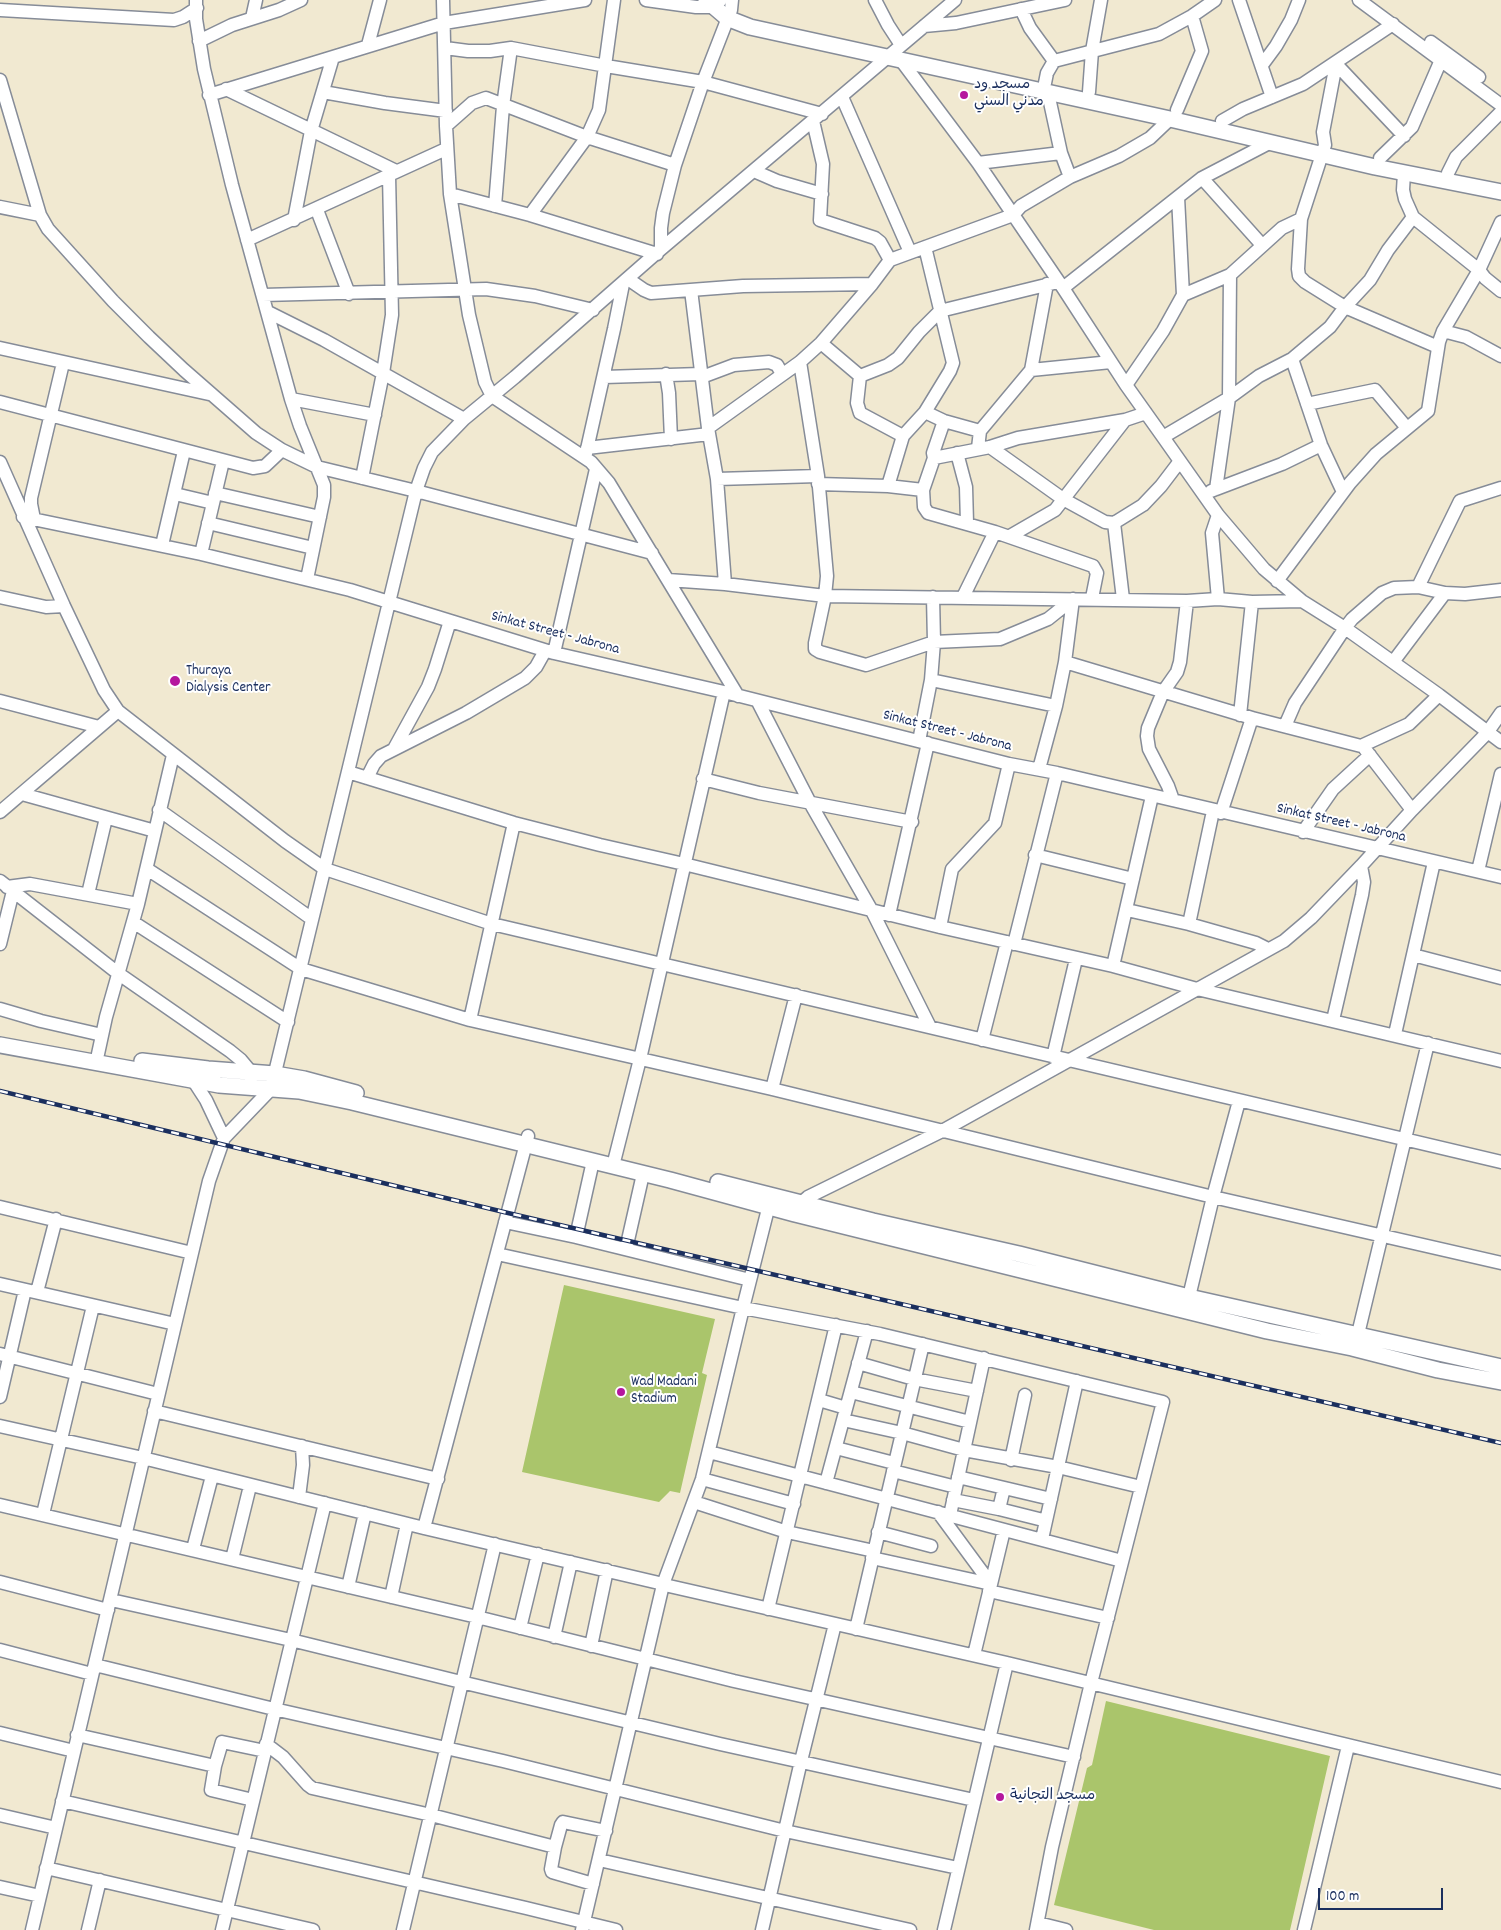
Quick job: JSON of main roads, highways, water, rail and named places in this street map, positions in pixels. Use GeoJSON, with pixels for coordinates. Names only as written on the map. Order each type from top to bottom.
{"type":"FeatureCollection","features":[{"type":"Feature","properties":{"kind":"main road"},"geometry":{"type":"LineString","coordinates":[[721,5],[748,18],[1047,88],[1174,114],[1222,121],[1404,173],[1501,192]]}},
{"type":"Feature","properties":{"kind":"main road"},"geometry":{"type":"LineString","coordinates":[[1047,88],[1089,92],[1271,142],[1380,158],[1501,184]]}},
{"type":"Feature","properties":{"kind":"main road"},"geometry":{"type":"LineString","coordinates":[[0,1035],[98,1054],[193,1080],[228,1087],[299,1091],[615,1158],[798,1208],[1187,1303],[1358,1334],[1501,1367]]}},
{"type":"Feature","properties":{"kind":"main road"},"geometry":{"type":"LineString","coordinates":[[0,1045],[36,1053],[133,1064],[275,1074],[304,1079],[527,1140],[593,1161],[733,1196],[771,1201]]}},
{"type":"Feature","properties":{"kind":"main road"},"geometry":{"type":"LineString","coordinates":[[1187,1303],[1267,1331],[1352,1348],[1438,1370],[1501,1382]]}},
{"type":"Feature","properties":{"kind":"railway"},"geometry":{"type":"LineString","coordinates":[[0,1091],[508,1213],[1501,1443]]}},
{"type":"Feature","properties":{"kind":"place","name":"مسجد ود مدني السني"},"geometry":{"type":"Point","coordinates":[964,95]}},
{"type":"Feature","properties":{"kind":"place","name":"Thuraya Dialysis Center"},"geometry":{"type":"Point","coordinates":[175,681]}},
{"type":"Feature","properties":{"kind":"place","name":"Wad Madani Stadium"},"geometry":{"type":"Point","coordinates":[621,1392]}},
{"type":"Feature","properties":{"kind":"place","name":"مسجد التجانية"},"geometry":{"type":"Point","coordinates":[1000,1797]}}]}
